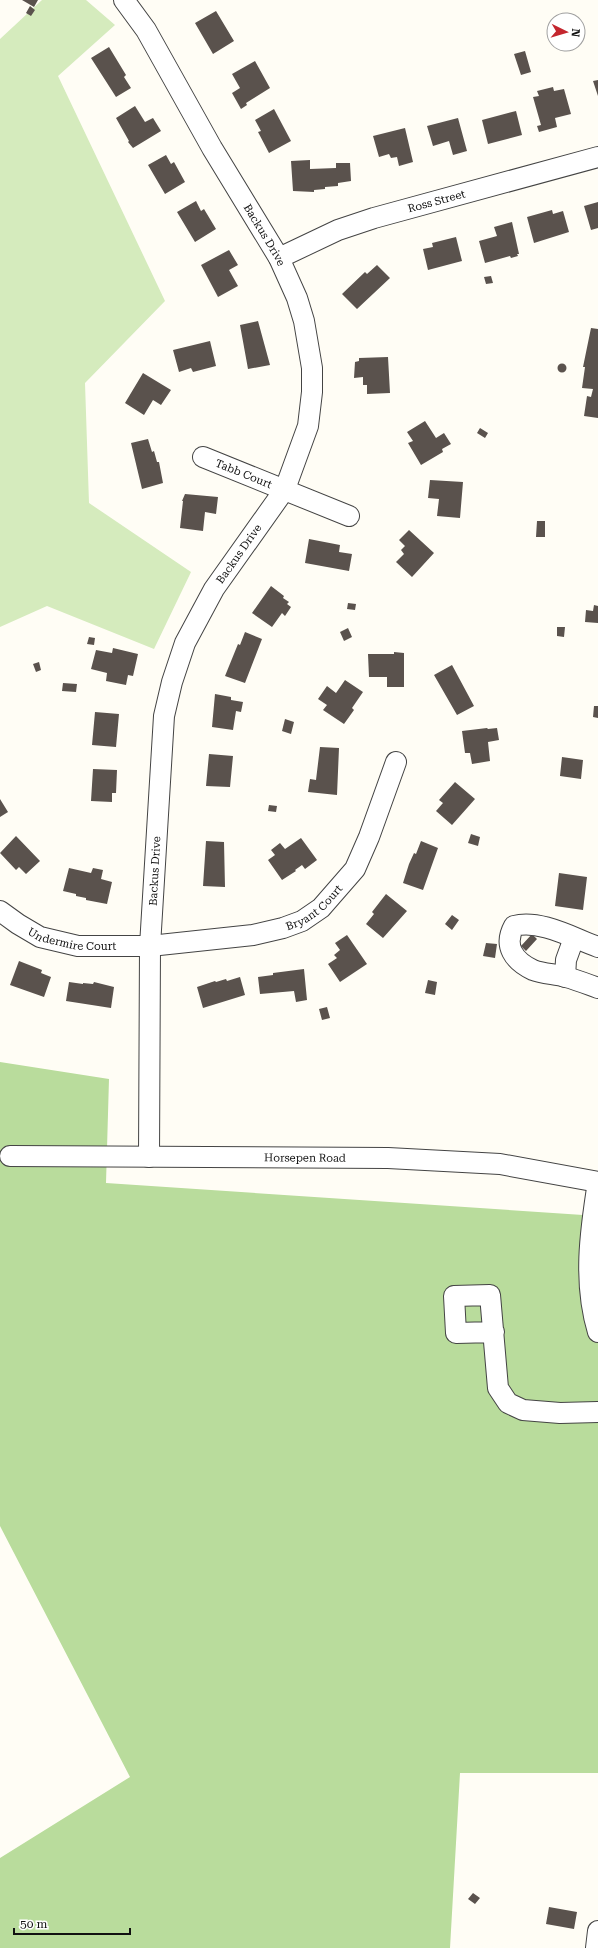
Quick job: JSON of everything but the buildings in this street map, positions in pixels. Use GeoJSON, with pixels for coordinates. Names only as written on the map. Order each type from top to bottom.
{"type":"FeatureCollection","features":[{"type":"Feature","properties":{"kind":"street","name":"Backus Drive"},"geometry":{"type":"LineString","coordinates":[[124,0],[146,30],[212,148],[279,258],[297,298],[304,321],[312,368],[312,392],[308,426],[285,489],[214,589],[185,643],[172,682],[164,716],[150,946],[149,1157]]}},
{"type":"Feature","properties":{"kind":"street","name":"Ross Street"},"geometry":{"type":"LineString","coordinates":[[279,258],[338,230],[374,218],[598,157]]}},
{"type":"Feature","properties":{"kind":"street","name":"Tabb Court"},"geometry":{"type":"LineString","coordinates":[[203,457],[350,516]]}},
{"type":"Feature","properties":{"kind":"street","name":"Bryant Court"},"geometry":{"type":"LineString","coordinates":[[150,946],[253,935],[283,928],[321,908],[355,869],[369,837],[396,762]]}},
{"type":"Feature","properties":{"kind":"street","name":"Undermire Court"},"geometry":{"type":"LineString","coordinates":[[0,911],[40,937],[60,942],[78,946],[150,946]]}},
{"type":"Feature","properties":{"kind":"street"},"geometry":{"type":"LineString","coordinates":[[598,947],[538,925],[525,923],[514,926],[508,936],[510,949],[515,957],[533,970],[565,977],[598,988]]}},
{"type":"Feature","properties":{"kind":"street"},"geometry":{"type":"LineString","coordinates":[[565,977],[566,960],[574,938]]}},
{"type":"Feature","properties":{"kind":"street","name":"Horsepen Road"},"geometry":{"type":"LineString","coordinates":[[10,1156],[388,1158],[500,1164],[598,1182]]}},
{"type":"Feature","properties":{"kind":"street"},"geometry":{"type":"LineString","coordinates":[[598,1182],[590,1239],[589,1276],[594,1299],[598,1332]]}},
{"type":"Feature","properties":{"kind":"street"},"geometry":{"type":"LineString","coordinates":[[494,1332],[498,1388],[508,1403],[523,1410],[560,1413],[598,1412]]}},
{"type":"Feature","properties":{"kind":"street"},"geometry":{"type":"LineString","coordinates":[[596,1948],[598,1931]]}},
{"type":"Feature","properties":{"kind":"green space"},"geometry":{"type":"Polygon","coordinates":[[[42,0],[86,0],[115,25],[58,76],[165,301],[85,383],[89,503],[191,572],[154,649],[47,606],[0,627],[0,39],[42,0]]]}},
{"type":"Feature","properties":{"kind":"green space"},"geometry":{"type":"Polygon","coordinates":[[[0,1062],[109,1079],[106,1183],[598,1216],[598,1773],[460,1773],[450,1948],[0,1948],[0,1858],[130,1777],[0,1526],[0,1062]]]}}]}
